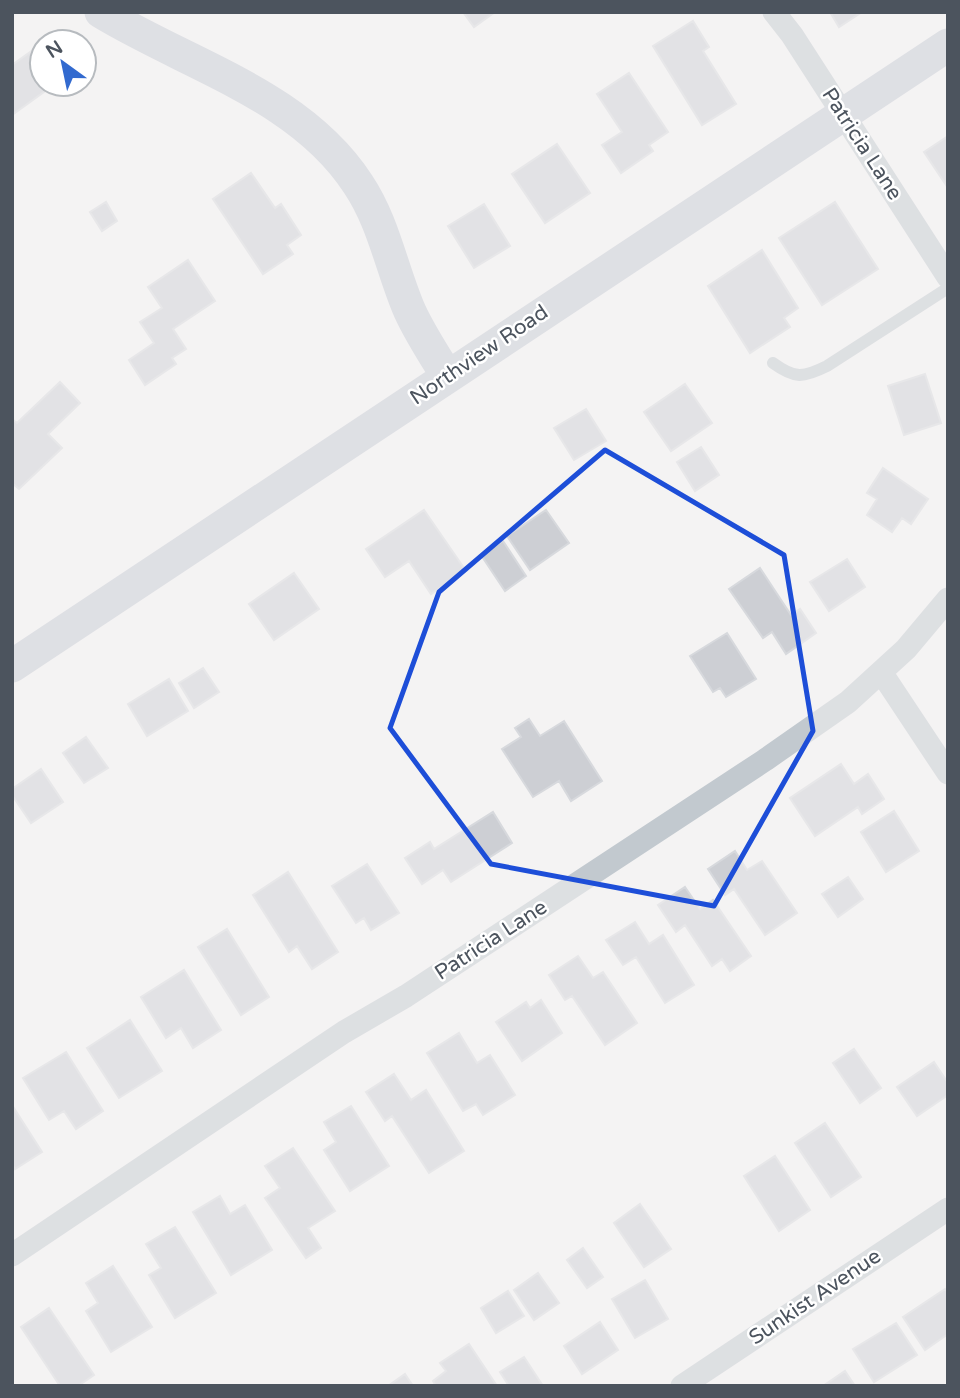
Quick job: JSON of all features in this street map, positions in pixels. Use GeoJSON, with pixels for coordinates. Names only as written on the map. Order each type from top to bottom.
{"type":"FeatureCollection","features":[{"type":"Feature","properties":{"kind":"street"},"geometry":{"type":"LineString","coordinates":[[101,12],[275,104],[312,131],[340,160],[359,185],[372,210],[409,310],[447,376]]}},
{"type":"Feature","properties":{"kind":"street","name":"Patricia Lane"},"geometry":{"type":"LineString","coordinates":[[774,12],[792,35],[948,277]]}},
{"type":"Feature","properties":{"kind":"street","name":"Northview Road"},"geometry":{"type":"LineString","coordinates":[[12,666],[948,45]]}},
{"type":"Feature","properties":{"kind":"street","name":"Patricia Lane"},"geometry":{"type":"LineString","coordinates":[[12,1255],[345,1032],[406,996],[765,761],[848,702],[906,649],[948,599]]}},
{"type":"Feature","properties":{"kind":"street"},"geometry":{"type":"LineString","coordinates":[[881,672],[948,773]]}},
{"type":"Feature","properties":{"kind":"street","name":"Sunkist Avenue"},"geometry":{"type":"LineString","coordinates":[[682,1386],[948,1209]]}},
{"type":"Feature","properties":{"kind":"lane"},"geometry":{"type":"LineString","coordinates":[[774,363],[798,376],[811,374],[948,288]]}},
{"type":"Feature","properties":{"kind":"highlighted area"},"geometry":{"type":"Polygon","coordinates":[[[605,450],[784,555],[813,731],[714,906],[491,864],[390,728],[439,592],[605,450]]]}},
{"type":"Feature","properties":{"kind":"building"},"geometry":{"type":"Polygon","coordinates":[[[463,12],[495,12],[474,27],[463,12]]]}},
{"type":"Feature","properties":{"kind":"building"},"geometry":{"type":"Polygon","coordinates":[[[830,12],[862,12],[839,27],[830,12]]]}},
{"type":"Feature","properties":{"kind":"building"},"geometry":{"type":"Polygon","coordinates":[[[693,21],[709,47],[703,51],[736,104],[702,125],[653,46],[693,21]]]}},
{"type":"Feature","properties":{"kind":"building"},"geometry":{"type":"Polygon","coordinates":[[[28,54],[28,98],[36,98],[12,115],[12,65],[28,54]]]}},
{"type":"Feature","properties":{"kind":"building"},"geometry":{"type":"Polygon","coordinates":[[[629,73],[668,132],[649,145],[653,151],[621,173],[602,145],[622,132],[597,94],[629,73]]]}},
{"type":"Feature","properties":{"kind":"building"},"geometry":{"type":"Polygon","coordinates":[[[948,136],[948,188],[924,152],[948,136]]]}},
{"type":"Feature","properties":{"kind":"building"},"geometry":{"type":"Polygon","coordinates":[[[557,144],[590,193],[545,223],[512,174],[557,144]]]}},
{"type":"Feature","properties":{"kind":"building"},"geometry":{"type":"Polygon","coordinates":[[[251,173],[275,208],[281,204],[301,235],[287,245],[293,254],[263,274],[213,199],[251,173]]]}},
{"type":"Feature","properties":{"kind":"building"},"geometry":{"type":"Polygon","coordinates":[[[106,202],[117,221],[102,231],[90,212],[106,202]]]}},
{"type":"Feature","properties":{"kind":"building"},"geometry":{"type":"Polygon","coordinates":[[[835,202],[878,269],[822,305],[779,238],[835,202]]]}},
{"type":"Feature","properties":{"kind":"building"},"geometry":{"type":"Polygon","coordinates":[[[484,204],[510,246],[474,268],[448,226],[484,204]]]}},
{"type":"Feature","properties":{"kind":"building"},"geometry":{"type":"Polygon","coordinates":[[[762,250],[798,308],[784,318],[790,327],[750,353],[708,286],[762,250]]]}},
{"type":"Feature","properties":{"kind":"building"},"geometry":{"type":"Polygon","coordinates":[[[188,260],[215,301],[173,329],[186,349],[172,358],[176,364],[145,385],[129,360],[154,343],[140,322],[162,308],[148,287],[188,260]]]}},
{"type":"Feature","properties":{"kind":"building"},"geometry":{"type":"Polygon","coordinates":[[[925,374],[941,423],[904,435],[888,386],[925,374]]]}},
{"type":"Feature","properties":{"kind":"building"},"geometry":{"type":"Polygon","coordinates":[[[60,382],[80,403],[48,434],[62,448],[19,489],[12,483],[12,419],[17,423],[60,382]]]}},
{"type":"Feature","properties":{"kind":"building"},"geometry":{"type":"Polygon","coordinates":[[[685,384],[712,423],[671,451],[644,412],[685,384]]]}},
{"type":"Feature","properties":{"kind":"building"},"geometry":{"type":"Polygon","coordinates":[[[586,409],[606,441],[574,460],[554,428],[586,409]]]}},
{"type":"Feature","properties":{"kind":"building"},"geometry":{"type":"Polygon","coordinates":[[[701,447],[719,475],[695,491],[677,462],[701,447]]]}},
{"type":"Feature","properties":{"kind":"building"},"geometry":{"type":"Polygon","coordinates":[[[883,468],[928,499],[911,524],[902,518],[892,532],[867,515],[877,499],[867,493],[883,468]]]}},
{"type":"Feature","properties":{"kind":"building"},"geometry":{"type":"Polygon","coordinates":[[[424,510],[466,571],[431,594],[409,561],[385,577],[366,549],[424,510]]]}},
{"type":"Feature","properties":{"kind":"building"},"geometry":{"type":"Polygon","coordinates":[[[546,510],[569,543],[530,570],[507,536],[546,510]]]}},
{"type":"Feature","properties":{"kind":"building"},"geometry":{"type":"Polygon","coordinates":[[[503,541],[526,576],[505,591],[481,555],[503,541]]]}},
{"type":"Feature","properties":{"kind":"building"},"geometry":{"type":"Polygon","coordinates":[[[847,559],[865,587],[829,611],[810,582],[847,559]]]}},
{"type":"Feature","properties":{"kind":"building"},"geometry":{"type":"Polygon","coordinates":[[[760,568],[791,615],[800,609],[816,633],[786,654],[772,632],[763,638],[729,589],[760,568]]]}},
{"type":"Feature","properties":{"kind":"building"},"geometry":{"type":"Polygon","coordinates":[[[294,573],[319,609],[274,640],[249,604],[294,573]]]}},
{"type":"Feature","properties":{"kind":"building"},"geometry":{"type":"Polygon","coordinates":[[[727,633],[756,679],[726,697],[720,688],[713,692],[690,656],[727,633]]]}},
{"type":"Feature","properties":{"kind":"building"},"geometry":{"type":"Polygon","coordinates":[[[203,668],[219,692],[194,708],[179,683],[203,668]]]}},
{"type":"Feature","properties":{"kind":"building"},"geometry":{"type":"Polygon","coordinates":[[[169,679],[188,711],[147,736],[128,704],[169,679]]]}},
{"type":"Feature","properties":{"kind":"building"},"geometry":{"type":"Polygon","coordinates":[[[529,719],[540,736],[564,721],[602,781],[571,801],[559,781],[533,797],[502,749],[521,737],[515,728],[529,719]]]}},
{"type":"Feature","properties":{"kind":"building"},"geometry":{"type":"Polygon","coordinates":[[[86,737],[108,768],[84,783],[63,753],[86,737]]]}},
{"type":"Feature","properties":{"kind":"building"},"geometry":{"type":"Polygon","coordinates":[[[841,764],[854,784],[868,774],[884,799],[862,814],[858,807],[815,836],[790,798],[841,764]]]}},
{"type":"Feature","properties":{"kind":"building"},"geometry":{"type":"Polygon","coordinates":[[[41,769],[63,802],[31,823],[12,795],[12,789],[41,769]]]}},
{"type":"Feature","properties":{"kind":"building"},"geometry":{"type":"Polygon","coordinates":[[[894,811],[919,851],[886,872],[861,832],[894,811]]]}},
{"type":"Feature","properties":{"kind":"building"},"geometry":{"type":"Polygon","coordinates":[[[493,812],[512,843],[451,882],[443,870],[422,884],[405,858],[430,842],[434,849],[493,812]]]}},
{"type":"Feature","properties":{"kind":"building"},"geometry":{"type":"Polygon","coordinates":[[[735,851],[747,870],[762,861],[797,913],[765,935],[734,889],[725,895],[708,869],[735,851]]]}},
{"type":"Feature","properties":{"kind":"building"},"geometry":{"type":"Polygon","coordinates":[[[367,864],[399,913],[371,930],[364,918],[356,923],[332,886],[367,864]]]}},
{"type":"Feature","properties":{"kind":"building"},"geometry":{"type":"Polygon","coordinates":[[[288,872],[338,952],[312,969],[297,946],[289,952],[253,895],[288,872]]]}},
{"type":"Feature","properties":{"kind":"building"},"geometry":{"type":"Polygon","coordinates":[[[848,877],[863,899],[838,917],[822,894],[848,877]]]}},
{"type":"Feature","properties":{"kind":"building"},"geometry":{"type":"Polygon","coordinates":[[[685,887],[700,909],[713,900],[751,956],[730,971],[722,959],[712,966],[685,925],[676,932],[658,905],[685,887]]]}},
{"type":"Feature","properties":{"kind":"building"},"geometry":{"type":"Polygon","coordinates":[[[635,922],[649,944],[663,935],[694,985],[665,1003],[636,957],[623,965],[606,940],[635,922]]]}},
{"type":"Feature","properties":{"kind":"building"},"geometry":{"type":"Polygon","coordinates":[[[227,929],[269,997],[241,1015],[198,947],[227,929]]]}},
{"type":"Feature","properties":{"kind":"building"},"geometry":{"type":"Polygon","coordinates":[[[578,956],[593,978],[603,972],[637,1023],[605,1045],[572,996],[565,1000],[549,975],[578,956]]]}},
{"type":"Feature","properties":{"kind":"building"},"geometry":{"type":"Polygon","coordinates":[[[184,970],[221,1030],[193,1048],[181,1028],[166,1038],[141,997],[184,970]]]}},
{"type":"Feature","properties":{"kind":"building"},"geometry":{"type":"Polygon","coordinates":[[[541,1000],[562,1033],[522,1061],[496,1022],[526,1002],[530,1008],[541,1000]]]}},
{"type":"Feature","properties":{"kind":"building"},"geometry":{"type":"Polygon","coordinates":[[[130,1020],[162,1071],[119,1098],[87,1048],[130,1020]]]}},
{"type":"Feature","properties":{"kind":"building"},"geometry":{"type":"Polygon","coordinates":[[[459,1033],[477,1063],[490,1055],[515,1095],[483,1115],[476,1104],[463,1111],[427,1053],[459,1033]]]}},
{"type":"Feature","properties":{"kind":"building"},"geometry":{"type":"Polygon","coordinates":[[[854,1049],[881,1088],[860,1103],[833,1063],[854,1049]]]}},
{"type":"Feature","properties":{"kind":"building"},"geometry":{"type":"Polygon","coordinates":[[[66,1052],[103,1111],[76,1129],[64,1111],[49,1120],[23,1078],[66,1052]]]}},
{"type":"Feature","properties":{"kind":"building"},"geometry":{"type":"Polygon","coordinates":[[[934,1062],[948,1083],[948,1095],[917,1116],[897,1087],[934,1062]]]}},
{"type":"Feature","properties":{"kind":"building"},"geometry":{"type":"Polygon","coordinates":[[[394,1074],[411,1100],[426,1090],[464,1151],[429,1173],[392,1116],[385,1121],[366,1092],[394,1074]]]}},
{"type":"Feature","properties":{"kind":"building"},"geometry":{"type":"Polygon","coordinates":[[[12,1105],[42,1152],[15,1169],[12,1164],[12,1105]]]}},
{"type":"Feature","properties":{"kind":"building"},"geometry":{"type":"Polygon","coordinates":[[[351,1106],[389,1166],[350,1191],[324,1150],[336,1142],[324,1122],[351,1106]]]}},
{"type":"Feature","properties":{"kind":"building"},"geometry":{"type":"Polygon","coordinates":[[[825,1123],[861,1177],[831,1197],[795,1143],[825,1123]]]}},
{"type":"Feature","properties":{"kind":"building"},"geometry":{"type":"Polygon","coordinates":[[[293,1148],[335,1211],[308,1228],[321,1248],[306,1258],[265,1198],[280,1188],[265,1166],[293,1148]]]}},
{"type":"Feature","properties":{"kind":"building"},"geometry":{"type":"Polygon","coordinates":[[[775,1156],[810,1210],[779,1231],[744,1176],[775,1156]]]}},
{"type":"Feature","properties":{"kind":"building"},"geometry":{"type":"Polygon","coordinates":[[[220,1196],[230,1214],[245,1205],[272,1250],[231,1275],[193,1212],[220,1196]]]}},
{"type":"Feature","properties":{"kind":"building"},"geometry":{"type":"Polygon","coordinates":[[[640,1204],[671,1249],[644,1267],[614,1223],[640,1204]]]}},
{"type":"Feature","properties":{"kind":"building"},"geometry":{"type":"Polygon","coordinates":[[[175,1227],[216,1293],[175,1318],[149,1275],[161,1268],[146,1244],[175,1227]]]}},
{"type":"Feature","properties":{"kind":"building"},"geometry":{"type":"Polygon","coordinates":[[[583,1248],[603,1277],[587,1288],[567,1260],[583,1248]]]}},
{"type":"Feature","properties":{"kind":"building"},"geometry":{"type":"Polygon","coordinates":[[[113,1266],[152,1327],[111,1352],[86,1311],[98,1303],[86,1283],[113,1266]]]}},
{"type":"Feature","properties":{"kind":"building"},"geometry":{"type":"Polygon","coordinates":[[[538,1273],[559,1303],[534,1320],[514,1290],[538,1273]]]}},
{"type":"Feature","properties":{"kind":"building"},"geometry":{"type":"Polygon","coordinates":[[[645,1280],[668,1319],[635,1338],[612,1299],[645,1280]]]}},
{"type":"Feature","properties":{"kind":"building"},"geometry":{"type":"Polygon","coordinates":[[[945,1289],[948,1293],[948,1334],[925,1350],[903,1317],[945,1289]]]}},
{"type":"Feature","properties":{"kind":"building"},"geometry":{"type":"Polygon","coordinates":[[[508,1291],[524,1316],[496,1333],[481,1308],[508,1291]]]}},
{"type":"Feature","properties":{"kind":"building"},"geometry":{"type":"Polygon","coordinates":[[[49,1308],[94,1375],[78,1386],[60,1386],[21,1327],[49,1308]]]}},
{"type":"Feature","properties":{"kind":"building"},"geometry":{"type":"Polygon","coordinates":[[[600,1322],[618,1350],[582,1374],[564,1346],[600,1322]]]}},
{"type":"Feature","properties":{"kind":"building"},"geometry":{"type":"Polygon","coordinates":[[[896,1323],[917,1355],[874,1382],[853,1349],[896,1323]]]}},
{"type":"Feature","properties":{"kind":"building"},"geometry":{"type":"Polygon","coordinates":[[[469,1344],[497,1386],[436,1386],[433,1381],[446,1371],[440,1363],[469,1344]]]}},
{"type":"Feature","properties":{"kind":"building"},"geometry":{"type":"Polygon","coordinates":[[[524,1357],[543,1386],[509,1386],[500,1372],[524,1357]]]}},
{"type":"Feature","properties":{"kind":"building"},"geometry":{"type":"Polygon","coordinates":[[[845,1371],[855,1386],[823,1386],[845,1371]]]}},
{"type":"Feature","properties":{"kind":"building"},"geometry":{"type":"Polygon","coordinates":[[[405,1374],[413,1386],[388,1386],[405,1374]]]}}]}
